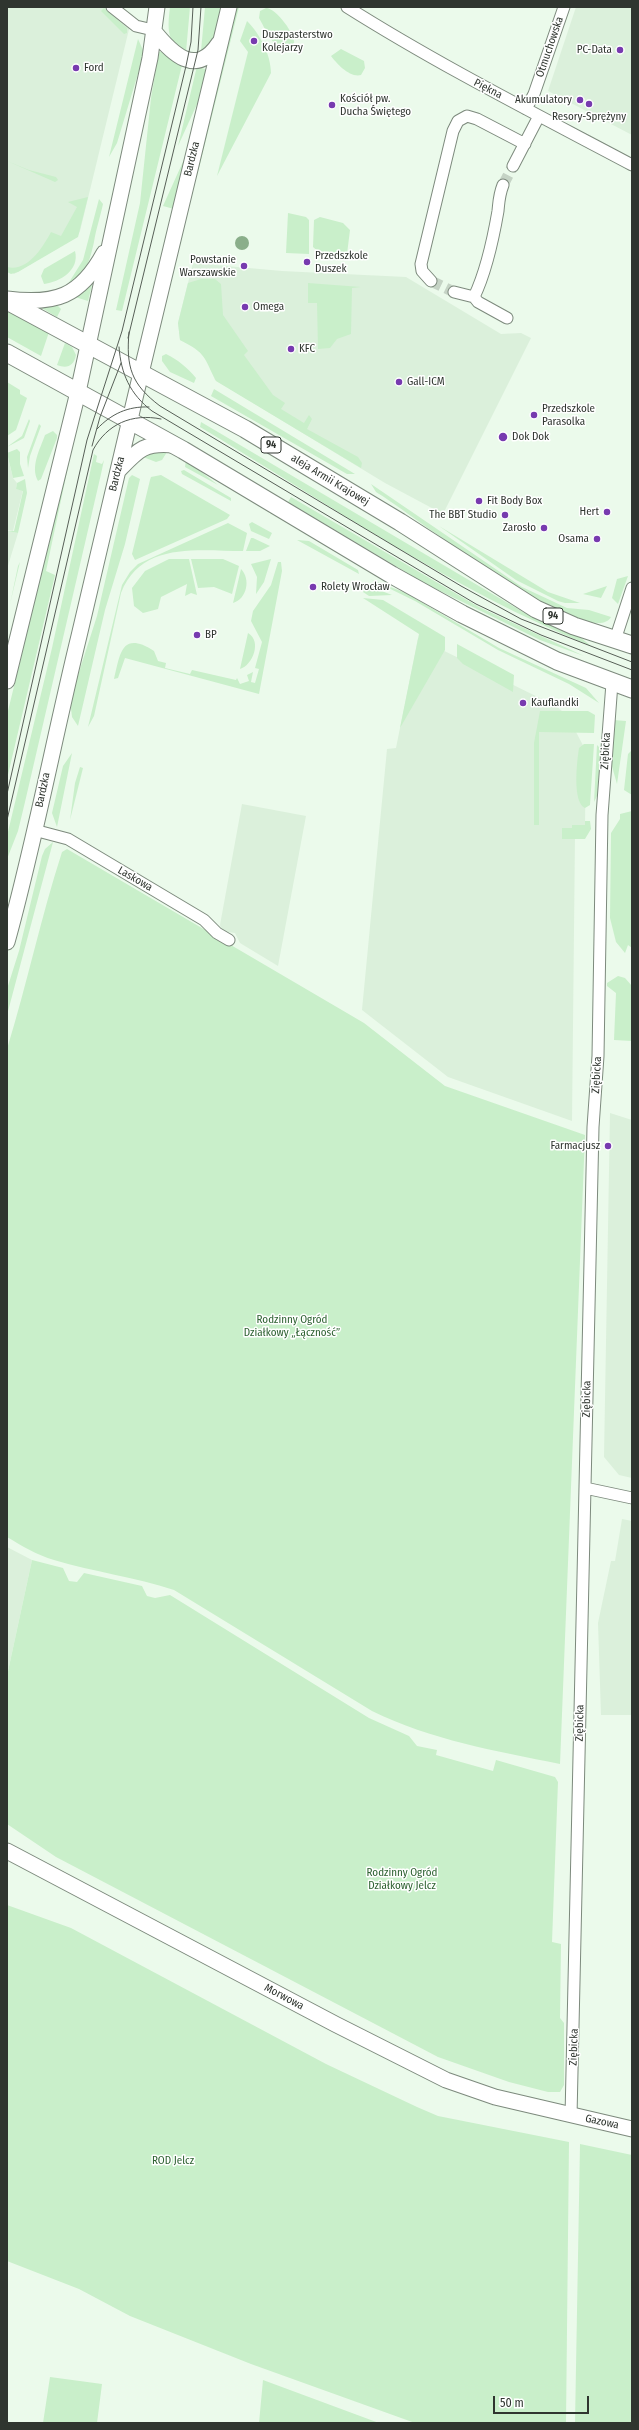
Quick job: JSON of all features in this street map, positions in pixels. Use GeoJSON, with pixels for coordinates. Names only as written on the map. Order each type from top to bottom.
{"type":"FeatureCollection","features":[{"type":"Feature","properties":{"kind":"main road","name":"aleja Armii Krajowej"},"geometry":{"type":"LineString","coordinates":[[7,300],[267,443],[400,522],[536,609],[574,626],[632,645]]}},
{"type":"Feature","properties":{"kind":"main road"},"geometry":{"type":"LineString","coordinates":[[7,353],[175,445],[392,575],[456,610],[557,660],[612,683],[632,689]]}},
{"type":"Feature","properties":{"kind":"street"},"geometry":{"type":"LineString","coordinates":[[112,7],[136,26],[153,30],[170,51],[187,60],[199,60],[211,54],[220,41]]}},
{"type":"Feature","properties":{"kind":"street"},"geometry":{"type":"LineString","coordinates":[[7,681],[78,392],[150,58],[157,7]]}},
{"type":"Feature","properties":{"kind":"street","name":"Bardzka"},"geometry":{"type":"LineString","coordinates":[[7,942],[23,885],[34,830],[129,420],[229,7]]}},
{"type":"Feature","properties":{"kind":"street","name":"Piękna"},"geometry":{"type":"LineString","coordinates":[[347,7],[405,44],[632,165]]}},
{"type":"Feature","properties":{"kind":"street","name":"Otmuchowska"},"geometry":{"type":"LineString","coordinates":[[526,109],[534,94],[564,7]]}},
{"type":"Feature","properties":{"kind":"street"},"geometry":{"type":"LineString","coordinates":[[431,281],[422,271],[421,264],[453,131],[458,121],[467,116],[477,119],[525,144]]}},
{"type":"Feature","properties":{"kind":"street"},"geometry":{"type":"LineString","coordinates":[[513,166],[539,116]]}},
{"type":"Feature","properties":{"kind":"street"},"geometry":{"type":"LineString","coordinates":[[474,297],[480,283],[498,210],[498,197],[504,185]]}},
{"type":"Feature","properties":{"kind":"street"},"geometry":{"type":"LineString","coordinates":[[7,300],[29,302],[45,301],[71,292],[88,277],[110,242]]}},
{"type":"Feature","properties":{"kind":"street"},"geometry":{"type":"LineString","coordinates":[[454,292],[474,297],[478,302],[507,318]]}},
{"type":"Feature","properties":{"kind":"street"},"geometry":{"type":"LineString","coordinates":[[118,472],[140,449],[152,444],[175,445]]}},
{"type":"Feature","properties":{"kind":"street"},"geometry":{"type":"LineString","coordinates":[[615,640],[632,588]]}},
{"type":"Feature","properties":{"kind":"street","name":"Ziębicka"},"geometry":{"type":"LineString","coordinates":[[571,2116],[593,1127],[598,1056],[602,815],[612,683]]}},
{"type":"Feature","properties":{"kind":"street","name":"Laskowa"},"geometry":{"type":"LineString","coordinates":[[34,830],[68,839],[204,920],[217,933],[229,940]]}},
{"type":"Feature","properties":{"kind":"street"},"geometry":{"type":"LineString","coordinates":[[585,1488],[632,1498]]}},
{"type":"Feature","properties":{"kind":"street","name":"Morwowa"},"geometry":{"type":"LineString","coordinates":[[7,1851],[342,2028],[446,2080],[495,2097],[571,2116]]}},
{"type":"Feature","properties":{"kind":"street","name":"Gazowa"},"geometry":{"type":"LineString","coordinates":[[571,2116],[632,2129]]}},
{"type":"Feature","properties":{"kind":"shaded area"},"geometry":{"type":"Polygon","coordinates":[[[7,7],[120,7],[132,17],[80,231],[77,237],[14,274],[7,270],[7,7]]]}},
{"type":"Feature","properties":{"kind":"shaded area"},"geometry":{"type":"Polygon","coordinates":[[[576,7],[632,7],[632,135],[548,91],[576,7]]]}},
{"type":"Feature","properties":{"kind":"shaded area"},"geometry":{"type":"Polygon","coordinates":[[[242,236],[247,238],[249,243],[247,248],[242,250],[237,248],[235,243],[237,238],[242,236]]]}},
{"type":"Feature","properties":{"kind":"shaded area"},"geometry":{"type":"Polygon","coordinates":[[[193,263],[282,271],[406,277],[501,334],[521,333],[531,338],[443,514],[385,483],[215,380],[207,360],[196,348],[180,340],[178,323],[193,263]]]}},
{"type":"Feature","properties":{"kind":"shaded area"},"geometry":{"type":"Polygon","coordinates":[[[7,454],[13,478],[17,483],[16,489],[23,490],[13,531],[7,530],[7,454]]]}},
{"type":"Feature","properties":{"kind":"shaded area"},"geometry":{"type":"Polygon","coordinates":[[[7,531],[18,533],[7,569],[7,531]]]}},
{"type":"Feature","properties":{"kind":"shaded area"},"geometry":{"type":"Polygon","coordinates":[[[418,638],[556,706],[576,723],[576,732],[586,751],[585,825],[572,825],[572,835],[575,835],[572,1121],[448,1077],[362,1010],[387,749],[396,748],[418,638]]]}},
{"type":"Feature","properties":{"kind":"shaded area"},"geometry":{"type":"Polygon","coordinates":[[[242,804],[306,816],[278,966],[240,943],[235,933],[222,931],[220,925],[242,804]]]}},
{"type":"Feature","properties":{"kind":"shaded area"},"geometry":{"type":"Polygon","coordinates":[[[610,1113],[632,1120],[632,1478],[619,1475],[604,1457],[610,1113]]]}},
{"type":"Feature","properties":{"kind":"shaded area"},"geometry":{"type":"Polygon","coordinates":[[[622,1519],[632,1521],[632,1715],[601,1715],[598,1623],[611,1561],[615,1561],[622,1519]]]}},
{"type":"Feature","properties":{"kind":"shaded area"},"geometry":{"type":"Polygon","coordinates":[[[7,1547],[32,1560],[7,1676],[7,1547]]]}},
{"type":"Feature","properties":{"kind":"green space"},"geometry":{"type":"Polygon","coordinates":[[[170,7],[190,7],[186,52],[179,49],[171,39],[169,33],[170,7]]]}},
{"type":"Feature","properties":{"kind":"green space"},"geometry":{"type":"Polygon","coordinates":[[[205,7],[221,7],[214,38],[201,51],[205,7]]]}},
{"type":"Feature","properties":{"kind":"green space"},"geometry":{"type":"Polygon","coordinates":[[[235,7],[239,7],[197,176],[196,173],[235,7]]]}},
{"type":"Feature","properties":{"kind":"green space"},"geometry":{"type":"Polygon","coordinates":[[[104,8],[127,28],[127,33],[124,34],[101,11],[104,8]]]}},
{"type":"Feature","properties":{"kind":"green space"},"geometry":{"type":"Polygon","coordinates":[[[266,8],[275,12],[289,29],[294,40],[294,44],[288,50],[278,47],[274,43],[259,18],[260,11],[266,8]]]}},
{"type":"Feature","properties":{"kind":"green space"},"geometry":{"type":"Polygon","coordinates":[[[247,21],[264,45],[271,66],[271,73],[217,176],[248,52],[240,41],[247,21]]]}},
{"type":"Feature","properties":{"kind":"green space"},"geometry":{"type":"Polygon","coordinates":[[[138,39],[143,50],[143,57],[117,143],[109,157],[138,39]]]}},
{"type":"Feature","properties":{"kind":"green space"},"geometry":{"type":"Polygon","coordinates":[[[341,49],[364,61],[365,68],[361,75],[348,72],[331,56],[341,49]]]}},
{"type":"Feature","properties":{"kind":"green space"},"geometry":{"type":"Polygon","coordinates":[[[159,52],[162,52],[182,65],[122,311],[116,310],[140,203],[151,98],[159,52]]]}},
{"type":"Feature","properties":{"kind":"green space"},"geometry":{"type":"Polygon","coordinates":[[[197,66],[207,70],[198,102],[178,146],[197,66]]]}},
{"type":"Feature","properties":{"kind":"green space"},"geometry":{"type":"Polygon","coordinates":[[[186,155],[174,209],[163,206],[186,155]]]}},
{"type":"Feature","properties":{"kind":"green space"},"geometry":{"type":"Polygon","coordinates":[[[7,161],[29,170],[56,177],[58,180],[55,182],[7,161]]]}},
{"type":"Feature","properties":{"kind":"green space"},"geometry":{"type":"Polygon","coordinates":[[[88,197],[78,237],[18,272],[11,274],[7,272],[7,267],[15,268],[22,266],[34,257],[51,232],[61,236],[77,207],[68,202],[88,197]]]}},
{"type":"Feature","properties":{"kind":"green space"},"geometry":{"type":"Polygon","coordinates":[[[99,199],[103,204],[93,248],[87,266],[80,276],[68,284],[83,260],[99,199]]]}},
{"type":"Feature","properties":{"kind":"green space"},"geometry":{"type":"Polygon","coordinates":[[[288,213],[306,217],[309,220],[309,254],[286,253],[288,213]]]}},
{"type":"Feature","properties":{"kind":"green space"},"geometry":{"type":"Polygon","coordinates":[[[320,217],[343,223],[350,230],[347,254],[320,253],[313,247],[314,220],[320,217]]]}},
{"type":"Feature","properties":{"kind":"green space"},"geometry":{"type":"Polygon","coordinates":[[[75,251],[75,264],[72,269],[62,278],[44,284],[41,276],[44,269],[75,251]]]}},
{"type":"Feature","properties":{"kind":"green space"},"geometry":{"type":"Polygon","coordinates":[[[201,279],[215,279],[221,284],[223,315],[248,351],[244,355],[273,395],[285,403],[281,409],[304,423],[309,415],[312,419],[307,429],[358,457],[362,463],[361,468],[216,381],[203,356],[180,340],[178,323],[188,283],[201,279]]]}},
{"type":"Feature","properties":{"kind":"green space"},"geometry":{"type":"Polygon","coordinates":[[[308,283],[361,287],[352,288],[351,334],[337,339],[330,348],[318,349],[317,303],[308,303],[308,283]]]}},
{"type":"Feature","properties":{"kind":"green space"},"geometry":{"type":"Polygon","coordinates":[[[91,284],[88,301],[75,297],[91,284]]]}},
{"type":"Feature","properties":{"kind":"green space"},"geometry":{"type":"Polygon","coordinates":[[[57,305],[61,309],[57,317],[40,307],[57,305]]]}},
{"type":"Feature","properties":{"kind":"green space"},"geometry":{"type":"Polygon","coordinates":[[[7,310],[49,332],[41,356],[7,337],[7,310]]]}},
{"type":"Feature","properties":{"kind":"green space"},"geometry":{"type":"Polygon","coordinates":[[[65,343],[72,347],[76,355],[74,362],[70,366],[64,367],[57,365],[65,343]]]}},
{"type":"Feature","properties":{"kind":"green space"},"geometry":{"type":"Polygon","coordinates":[[[166,354],[189,370],[196,378],[194,383],[170,372],[162,361],[162,356],[166,354]]]}},
{"type":"Feature","properties":{"kind":"green space"},"geometry":{"type":"Polygon","coordinates":[[[7,382],[20,390],[20,394],[27,398],[16,430],[7,436],[7,382]]]}},
{"type":"Feature","properties":{"kind":"green space"},"geometry":{"type":"Polygon","coordinates":[[[214,389],[355,474],[347,474],[211,396],[214,389]]]}},
{"type":"Feature","properties":{"kind":"green space"},"geometry":{"type":"Polygon","coordinates":[[[29,419],[30,421],[24,438],[7,447],[22,436],[29,419]]]}},
{"type":"Feature","properties":{"kind":"green space"},"geometry":{"type":"Polygon","coordinates":[[[201,422],[523,612],[580,637],[591,646],[539,623],[439,572],[200,427],[201,422]]]}},
{"type":"Feature","properties":{"kind":"green space"},"geometry":{"type":"Polygon","coordinates":[[[39,424],[41,426],[30,456],[28,468],[27,457],[39,424]]]}},
{"type":"Feature","properties":{"kind":"green space"},"geometry":{"type":"Polygon","coordinates":[[[53,431],[57,435],[57,438],[41,479],[38,481],[35,464],[38,452],[45,435],[53,431]]]}},
{"type":"Feature","properties":{"kind":"green space"},"geometry":{"type":"Polygon","coordinates":[[[17,449],[20,452],[20,464],[24,476],[13,478],[7,453],[17,449]]]}},
{"type":"Feature","properties":{"kind":"green space"},"geometry":{"type":"Polygon","coordinates":[[[152,451],[167,452],[162,460],[156,462],[143,457],[152,451]]]}},
{"type":"Feature","properties":{"kind":"green space"},"geometry":{"type":"Polygon","coordinates":[[[71,453],[46,571],[55,575],[7,779],[7,715],[71,453]]]}},
{"type":"Feature","properties":{"kind":"green space"},"geometry":{"type":"Polygon","coordinates":[[[94,454],[97,456],[96,462],[102,464],[104,460],[101,474],[18,831],[7,859],[7,836],[52,648],[94,454]]]}},
{"type":"Feature","properties":{"kind":"green space"},"geometry":{"type":"Polygon","coordinates":[[[186,460],[218,485],[185,467],[186,460]]]}},
{"type":"Feature","properties":{"kind":"green space"},"geometry":{"type":"Polygon","coordinates":[[[184,470],[231,498],[231,501],[182,474],[181,471],[184,470]]]}},
{"type":"Feature","properties":{"kind":"green space"},"geometry":{"type":"Polygon","coordinates":[[[132,475],[140,479],[125,544],[105,610],[78,726],[72,717],[70,700],[97,616],[129,478],[132,475]]]}},
{"type":"Feature","properties":{"kind":"green space"},"geometry":{"type":"Polygon","coordinates":[[[161,475],[230,515],[227,519],[135,560],[132,554],[150,480],[151,477],[161,475]]]}},
{"type":"Feature","properties":{"kind":"green space"},"geometry":{"type":"Polygon","coordinates":[[[25,479],[27,493],[18,533],[7,531],[14,531],[23,491],[16,489],[17,483],[25,479]]]}},
{"type":"Feature","properties":{"kind":"green space"},"geometry":{"type":"Polygon","coordinates":[[[371,484],[522,587],[567,608],[589,610],[611,617],[596,623],[569,615],[535,598],[457,548],[376,492],[371,484]]]}},
{"type":"Feature","properties":{"kind":"green space"},"geometry":{"type":"Polygon","coordinates":[[[291,497],[479,607],[584,656],[540,640],[426,584],[288,502],[291,497]]]}},
{"type":"Feature","properties":{"kind":"green space"},"geometry":{"type":"Polygon","coordinates":[[[252,522],[272,533],[269,539],[251,531],[249,524],[252,522]]]}},
{"type":"Feature","properties":{"kind":"green space"},"geometry":{"type":"Polygon","coordinates":[[[228,523],[247,533],[243,551],[208,550],[173,552],[142,564],[130,576],[121,593],[94,716],[88,727],[122,585],[130,572],[138,564],[228,523]]]}},
{"type":"Feature","properties":{"kind":"green space"},"geometry":{"type":"Polygon","coordinates":[[[439,526],[548,592],[580,603],[565,603],[558,601],[516,580],[439,526]]]}},
{"type":"Feature","properties":{"kind":"green space"},"geometry":{"type":"Polygon","coordinates":[[[251,538],[270,546],[260,551],[246,551],[251,538]]]}},
{"type":"Feature","properties":{"kind":"green space"},"geometry":{"type":"Polygon","coordinates":[[[297,540],[309,541],[358,570],[359,574],[297,540]]]}},
{"type":"Feature","properties":{"kind":"green space"},"geometry":{"type":"Polygon","coordinates":[[[169,559],[189,559],[197,595],[191,593],[185,596],[187,584],[161,597],[158,609],[143,613],[134,606],[132,588],[145,571],[169,559]]]}},
{"type":"Feature","properties":{"kind":"green space"},"geometry":{"type":"Polygon","coordinates":[[[191,559],[223,559],[239,566],[232,594],[214,587],[198,588],[191,559]]]}},
{"type":"Feature","properties":{"kind":"green space"},"geometry":{"type":"Polygon","coordinates":[[[271,559],[264,582],[256,594],[257,577],[251,564],[271,559]]]}},
{"type":"Feature","properties":{"kind":"green space"},"geometry":{"type":"Polygon","coordinates":[[[20,562],[10,604],[18,566],[20,562]]]}},
{"type":"Feature","properties":{"kind":"green space"},"geometry":{"type":"Polygon","coordinates":[[[278,562],[281,562],[282,571],[259,694],[125,658],[118,678],[114,679],[118,662],[124,648],[128,644],[135,643],[143,645],[154,651],[158,661],[166,663],[165,668],[190,674],[192,670],[236,680],[237,678],[240,684],[249,681],[247,675],[253,672],[251,682],[255,683],[259,669],[255,668],[262,642],[251,621],[253,611],[271,585],[278,562]]]}},
{"type":"Feature","properties":{"kind":"green space"},"geometry":{"type":"Polygon","coordinates":[[[241,569],[246,578],[246,588],[242,597],[233,603],[241,569]]]}},
{"type":"Feature","properties":{"kind":"green space"},"geometry":{"type":"Polygon","coordinates":[[[628,576],[618,604],[612,598],[617,579],[628,576]]]}},
{"type":"Feature","properties":{"kind":"green space"},"geometry":{"type":"Polygon","coordinates":[[[370,579],[406,593],[499,648],[586,688],[599,703],[569,684],[498,650],[415,601],[370,579]]]}},
{"type":"Feature","properties":{"kind":"green space"},"geometry":{"type":"Polygon","coordinates":[[[366,585],[392,595],[369,596],[363,592],[366,585]]]}},
{"type":"Feature","properties":{"kind":"green space"},"geometry":{"type":"Polygon","coordinates":[[[607,586],[601,598],[583,594],[607,586]]]}},
{"type":"Feature","properties":{"kind":"green space"},"geometry":{"type":"Polygon","coordinates":[[[363,598],[383,600],[445,637],[445,650],[400,728],[419,634],[363,598]]]}},
{"type":"Feature","properties":{"kind":"green space"},"geometry":{"type":"Polygon","coordinates":[[[248,633],[254,641],[254,652],[249,663],[240,669],[248,633]]]}},
{"type":"Feature","properties":{"kind":"green space"},"geometry":{"type":"Polygon","coordinates":[[[457,644],[514,675],[513,692],[463,664],[457,658],[457,644]]]}},
{"type":"Feature","properties":{"kind":"green space"},"geometry":{"type":"Polygon","coordinates":[[[540,711],[588,711],[595,715],[594,733],[539,732],[539,825],[534,825],[534,743],[540,711]]]}},
{"type":"Feature","properties":{"kind":"green space"},"geometry":{"type":"Polygon","coordinates":[[[614,720],[626,721],[617,784],[611,763],[614,720]]]}},
{"type":"Feature","properties":{"kind":"green space"},"geometry":{"type":"Polygon","coordinates":[[[584,744],[594,744],[590,805],[585,808],[578,798],[576,781],[579,748],[584,744]]]}},
{"type":"Feature","properties":{"kind":"green space"},"geometry":{"type":"Polygon","coordinates":[[[597,745],[600,748],[598,794],[594,802],[597,745]]]}},
{"type":"Feature","properties":{"kind":"green space"},"geometry":{"type":"Polygon","coordinates":[[[632,750],[632,795],[624,790],[628,754],[632,750]]]}},
{"type":"Feature","properties":{"kind":"green space"},"geometry":{"type":"Polygon","coordinates":[[[72,753],[57,827],[52,813],[63,766],[72,753]]]}},
{"type":"Feature","properties":{"kind":"green space"},"geometry":{"type":"Polygon","coordinates":[[[80,767],[83,768],[70,820],[75,783],[80,767]]]}},
{"type":"Feature","properties":{"kind":"green space"},"geometry":{"type":"Polygon","coordinates":[[[632,811],[632,948],[628,945],[625,953],[616,942],[610,918],[611,833],[620,819],[620,814],[632,811]]]}},
{"type":"Feature","properties":{"kind":"green space"},"geometry":{"type":"Polygon","coordinates":[[[585,821],[590,821],[591,829],[585,839],[562,839],[562,828],[572,828],[572,825],[585,825],[585,821]]]}},
{"type":"Feature","properties":{"kind":"green space"},"geometry":{"type":"Polygon","coordinates":[[[53,842],[7,1015],[7,989],[19,951],[42,856],[45,849],[53,842]]]}},
{"type":"Feature","properties":{"kind":"green space","name":"Rodzinny Ogród Działkowy „Łączność”"},"geometry":{"type":"Polygon","coordinates":[[[67,849],[364,1023],[445,1086],[585,1135],[560,1764],[464,1744],[417,1730],[394,1721],[372,1711],[174,1590],[54,1560],[36,1553],[7,1537],[7,1049],[54,876],[62,852],[67,849]]]}},
{"type":"Feature","properties":{"kind":"green space"},"geometry":{"type":"Polygon","coordinates":[[[618,976],[625,978],[632,986],[632,1041],[614,1040],[616,993],[607,986],[607,983],[618,976]]]}},
{"type":"Feature","properties":{"kind":"green space","name":"Rodzinny Ogród Działkowy Jelcz"},"geometry":{"type":"Polygon","coordinates":[[[32,1560],[63,1568],[69,1581],[77,1582],[84,1573],[142,1586],[147,1596],[155,1598],[170,1595],[369,1718],[409,1736],[417,1746],[437,1750],[436,1755],[493,1771],[496,1760],[555,1777],[558,1782],[552,1942],[561,1944],[560,2018],[564,2023],[564,2085],[560,2092],[548,2092],[509,2082],[438,2057],[56,1857],[7,1824],[7,1676],[32,1560]]]}},
{"type":"Feature","properties":{"kind":"green space","name":"ROD Jelcz"},"geometry":{"type":"Polygon","coordinates":[[[7,1905],[71,1928],[326,2064],[438,2116],[569,2142],[566,2423],[415,2423],[251,2364],[130,2316],[79,2289],[7,2261],[7,1905]]]}},
{"type":"Feature","properties":{"kind":"green space"},"geometry":{"type":"Polygon","coordinates":[[[580,2144],[632,2155],[632,2423],[575,2423],[580,2144]]]}},
{"type":"Feature","properties":{"kind":"green space"},"geometry":{"type":"Polygon","coordinates":[[[50,2377],[102,2384],[97,2423],[43,2423],[50,2377]]]}},
{"type":"Feature","properties":{"kind":"green space"},"geometry":{"type":"Polygon","coordinates":[[[263,2380],[379,2423],[259,2423],[263,2380]]]}},
{"type":"Feature","properties":{"kind":"tunnel"},"geometry":{"type":"LineString","coordinates":[[503,185],[513,166]]}},
{"type":"Feature","properties":{"kind":"tunnel"},"geometry":{"type":"LineString","coordinates":[[431,281],[454,292]]}},
{"type":"Feature","properties":{"kind":"tram line"},"geometry":{"type":"LineString","coordinates":[[7,794],[87,440],[122,331],[186,66],[191,42],[193,7]]}},
{"type":"Feature","properties":{"kind":"tram line"},"geometry":{"type":"LineString","coordinates":[[128,338],[198,50],[201,7]]}},
{"type":"Feature","properties":{"kind":"tram line"},"geometry":{"type":"LineString","coordinates":[[129,332],[128,355],[132,374],[142,390],[160,406],[461,586],[521,619],[632,662]]}},
{"type":"Feature","properties":{"kind":"tram line"},"geometry":{"type":"LineString","coordinates":[[119,347],[122,366],[128,383],[138,398],[152,411],[476,604],[541,635],[632,670]]}},
{"type":"Feature","properties":{"kind":"tram line"},"geometry":{"type":"LineString","coordinates":[[92,446],[100,417],[121,363]]}},
{"type":"Feature","properties":{"kind":"tram line"},"geometry":{"type":"LineString","coordinates":[[97,429],[108,419],[120,412],[134,408],[149,407]]}},
{"type":"Feature","properties":{"kind":"tram line"},"geometry":{"type":"LineString","coordinates":[[7,820],[93,450],[105,433],[121,422],[140,418],[161,419]]}},
{"type":"Feature","properties":{"kind":"place","name":"Duszpasterstwo Kolejarzy"},"geometry":{"type":"Point","coordinates":[254,41]}},
{"type":"Feature","properties":{"kind":"place","name":"PC-Data"},"geometry":{"type":"Point","coordinates":[620,50]}},
{"type":"Feature","properties":{"kind":"place","name":"Ford"},"geometry":{"type":"Point","coordinates":[76,68]}},
{"type":"Feature","properties":{"kind":"place","name":"Akumulatory"},"geometry":{"type":"Point","coordinates":[580,100]}},
{"type":"Feature","properties":{"kind":"place","name":"Resory-Sprężyny"},"geometry":{"type":"Point","coordinates":[589,104]}},
{"type":"Feature","properties":{"kind":"place","name":"Kościół pw. Ducha Świętego"},"geometry":{"type":"Point","coordinates":[332,105]}},
{"type":"Feature","properties":{"kind":"place","name":"Przedszkole Duszek"},"geometry":{"type":"Point","coordinates":[307,262]}},
{"type":"Feature","properties":{"kind":"place","name":"Powstanie Warszawskie"},"geometry":{"type":"Point","coordinates":[244,266]}},
{"type":"Feature","properties":{"kind":"place","name":"Omega"},"geometry":{"type":"Point","coordinates":[245,307]}},
{"type":"Feature","properties":{"kind":"place","name":"KFC"},"geometry":{"type":"Point","coordinates":[291,349]}},
{"type":"Feature","properties":{"kind":"place","name":"Gall-ICM"},"geometry":{"type":"Point","coordinates":[399,382]}},
{"type":"Feature","properties":{"kind":"place","name":"Przedszkole Parasolka"},"geometry":{"type":"Point","coordinates":[534,415]}},
{"type":"Feature","properties":{"kind":"place","name":"Dok Dok"},"geometry":{"type":"Point","coordinates":[503,437]}},
{"type":"Feature","properties":{"kind":"place","name":"Fit Body Box"},"geometry":{"type":"Point","coordinates":[479,501]}},
{"type":"Feature","properties":{"kind":"place","name":"Hert"},"geometry":{"type":"Point","coordinates":[607,512]}},
{"type":"Feature","properties":{"kind":"place","name":"The BBT Studio"},"geometry":{"type":"Point","coordinates":[505,515]}},
{"type":"Feature","properties":{"kind":"place","name":"Zarosło"},"geometry":{"type":"Point","coordinates":[544,528]}},
{"type":"Feature","properties":{"kind":"place","name":"Osama"},"geometry":{"type":"Point","coordinates":[597,539]}},
{"type":"Feature","properties":{"kind":"place","name":"Rolety Wrocław"},"geometry":{"type":"Point","coordinates":[313,587]}},
{"type":"Feature","properties":{"kind":"place","name":"BP"},"geometry":{"type":"Point","coordinates":[197,635]}},
{"type":"Feature","properties":{"kind":"place","name":"Kauflandki"},"geometry":{"type":"Point","coordinates":[523,703]}},
{"type":"Feature","properties":{"kind":"place","name":"Farmacjusz"},"geometry":{"type":"Point","coordinates":[608,1146]}}]}
